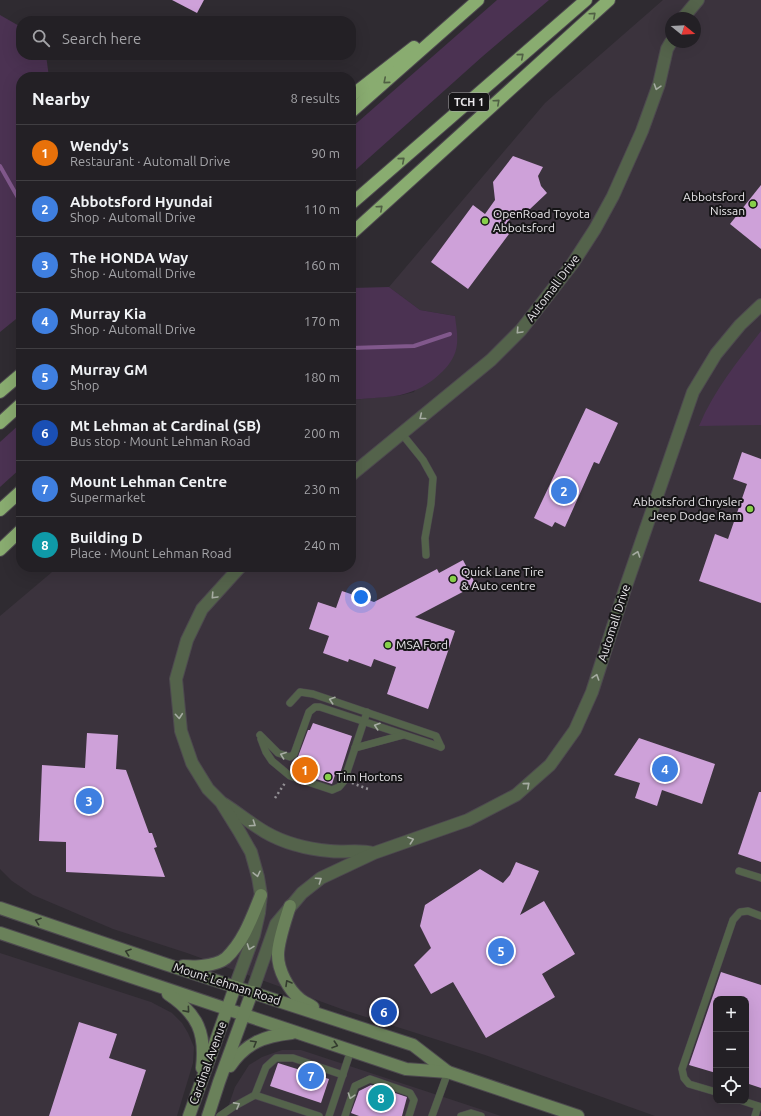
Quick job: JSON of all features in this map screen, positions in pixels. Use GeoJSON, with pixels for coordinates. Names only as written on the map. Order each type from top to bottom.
{"type":"FeatureCollection","features":[{"type":"Feature","properties":{"kind":"highway"},"geometry":{"type":"LineString","coordinates":[[356,92],[470,0]]}},
{"type":"Feature","properties":{"kind":"highway"},"geometry":{"type":"LineString","coordinates":[[356,108],[478,0]]}},
{"type":"Feature","properties":{"kind":"highway","name":"TCH 1"},"geometry":{"type":"LineString","coordinates":[[356,200],[586,0]]}},
{"type":"Feature","properties":{"kind":"highway"},"geometry":{"type":"LineString","coordinates":[[356,229],[610,0]]}},
{"type":"Feature","properties":{"kind":"highway"},"geometry":{"type":"LineString","coordinates":[[0,392],[16,378]]}},
{"type":"Feature","properties":{"kind":"highway"},"geometry":{"type":"LineString","coordinates":[[0,423],[16,409]]}},
{"type":"Feature","properties":{"kind":"highway"},"geometry":{"type":"LineString","coordinates":[[0,510],[16,496]]}},
{"type":"Feature","properties":{"kind":"highway"},"geometry":{"type":"LineString","coordinates":[[0,550],[16,535]]}},
{"type":"Feature","properties":{"kind":"main road"},"geometry":{"type":"LineString","coordinates":[[165,964],[201,967],[225,958],[242,938],[261,895]]}},
{"type":"Feature","properties":{"kind":"main road"},"geometry":{"type":"LineString","coordinates":[[290,906],[278,954],[282,972],[289,986],[299,998],[327,1016]]}},
{"type":"Feature","properties":{"kind":"main road","name":"Mount Lehman Road"},"geometry":{"type":"LineString","coordinates":[[0,908],[165,964],[413,1045],[448,1072]]}},
{"type":"Feature","properties":{"kind":"main road","name":"Mount Lehman Road"},"geometry":{"type":"LineString","coordinates":[[0,933],[406,1069],[448,1072],[578,1116]]}},
{"type":"Feature","properties":{"kind":"main road"},"geometry":{"type":"LineString","coordinates":[[156,986],[180,1002],[199,1026],[203,1045],[199,1085]]}},
{"type":"Feature","properties":{"kind":"main road","name":"Cardinal Avenue"},"geometry":{"type":"LineString","coordinates":[[189,1116],[235,987]]}},
{"type":"Feature","properties":{"kind":"main road","name":"Cardinal Avenue"},"geometry":{"type":"LineString","coordinates":[[208,1116],[252,992]]}},
{"type":"Feature","properties":{"kind":"main road"},"geometry":{"type":"LineString","coordinates":[[219,1082],[238,1054],[255,1041],[278,1034],[298,1033]]}},
{"type":"Feature","properties":{"kind":"street"},"geometry":{"type":"LineString","coordinates":[[688,12],[698,0]]}},
{"type":"Feature","properties":{"kind":"street","name":"Automall Drive"},"geometry":{"type":"LineString","coordinates":[[356,471],[491,360],[521,330],[573,263],[595,229],[613,196],[639,138],[658,84],[668,48]]}},
{"type":"Feature","properties":{"kind":"street","name":"Automall Drive"},"geometry":{"type":"LineString","coordinates":[[252,992],[276,924],[302,892],[322,878],[374,853],[468,820],[516,795],[550,765],[575,730],[592,692],[625,589],[693,392],[716,354],[740,325],[761,305]]}},
{"type":"Feature","properties":{"kind":"street","name":"Automall Drive"},"geometry":{"type":"LineString","coordinates":[[235,572],[202,609],[187,640],[176,679],[181,731],[192,763],[208,789],[221,802],[278,839],[294,844],[330,851],[364,851],[374,853]]}},
{"type":"Feature","properties":{"kind":"street","name":"Automall Drive"},"geometry":{"type":"LineString","coordinates":[[221,802],[251,852],[261,895],[260,913],[254,935],[235,987]]}},
{"type":"Feature","properties":{"kind":"lane"},"geometry":{"type":"LineString","coordinates":[[402,434],[424,460],[433,478],[431,504],[425,538],[426,555]]}},
{"type":"Feature","properties":{"kind":"lane"},"geometry":{"type":"LineString","coordinates":[[290,703],[300,692],[313,694],[367,712],[436,736],[441,748],[403,735],[364,722],[320,707],[312,709],[307,716],[294,754],[290,757],[278,754],[260,735],[266,752],[290,776],[332,790],[339,787],[344,781],[364,722],[367,712]]}},
{"type":"Feature","properties":{"kind":"lane"},"geometry":{"type":"LineString","coordinates":[[355,748],[403,735]]}},
{"type":"Feature","properties":{"kind":"lane"},"geometry":{"type":"LineString","coordinates":[[739,871],[761,878]]}},
{"type":"Feature","properties":{"kind":"lane"},"geometry":{"type":"LineString","coordinates":[[713,1091],[689,1084],[684,1078],[682,1069],[733,920],[740,912],[748,911],[761,916]]}},
{"type":"Feature","properties":{"kind":"lane"},"geometry":{"type":"LineString","coordinates":[[329,1116],[351,1050]]}},
{"type":"Feature","properties":{"kind":"lane"},"geometry":{"type":"LineString","coordinates":[[220,1116],[255,1095],[266,1067],[276,1058],[293,1058],[343,1075]]}},
{"type":"Feature","properties":{"kind":"lane"},"geometry":{"type":"LineString","coordinates":[[432,1116],[448,1072]]}},
{"type":"Feature","properties":{"kind":"lane"},"geometry":{"type":"LineString","coordinates":[[345,1116],[355,1086],[370,1079],[410,1093],[414,1100],[409,1116]]}},
{"type":"Feature","properties":{"kind":"lane"},"geometry":{"type":"LineString","coordinates":[[255,1095],[319,1116]]}},
{"type":"Feature","properties":{"kind":"lane"},"geometry":{"type":"LineString","coordinates":[[749,1103],[760,1107],[755,1116]]}},
{"type":"Feature","properties":{"kind":"lane"},"geometry":{"type":"LineString","coordinates":[[461,1116],[471,1113],[481,1116]]}},
{"type":"Feature","properties":{"kind":"path"},"geometry":{"type":"LineString","coordinates":[[275,798],[290,776]]}},
{"type":"Feature","properties":{"kind":"path"},"geometry":{"type":"LineString","coordinates":[[344,781],[368,789]]}},
{"type":"Feature","properties":{"kind":"shaded area"},"geometry":{"type":"Polygon","coordinates":[[[497,0],[549,0],[483,56],[356,170],[356,124],[497,0]]]}},
{"type":"Feature","properties":{"kind":"shaded area"},"geometry":{"type":"Polygon","coordinates":[[[663,0],[761,0],[761,1116],[655,1116],[485,1055],[347,1011],[187,953],[113,929],[33,895],[12,881],[0,869],[0,616],[52,572],[356,572],[356,400],[402,395],[414,392],[455,316],[420,310],[389,287],[545,103],[663,0]]]}},
{"type":"Feature","properties":{"kind":"shaded area"},"geometry":{"type":"Polygon","coordinates":[[[0,15],[16,24],[16,60],[47,60],[48,72],[16,72],[16,319],[0,332],[0,15]]]}},
{"type":"Feature","properties":{"kind":"shaded area"},"geometry":{"type":"Polygon","coordinates":[[[389,287],[420,310],[455,316],[457,344],[454,356],[443,371],[422,387],[411,392],[389,397],[356,400],[356,288],[389,287]]]}},
{"type":"Feature","properties":{"kind":"shaded area"},"geometry":{"type":"Polygon","coordinates":[[[761,331],[761,425],[699,426],[719,388],[761,331]]]}},
{"type":"Feature","properties":{"kind":"shaded area"},"geometry":{"type":"Polygon","coordinates":[[[16,428],[16,473],[0,487],[0,442],[16,428]]]}},
{"type":"Feature","properties":{"kind":"shaded area"},"geometry":{"type":"Polygon","coordinates":[[[0,953],[151,1002],[172,1013],[182,1023],[194,1047],[193,1063],[177,1116],[0,1116],[0,953]]]}},
{"type":"Feature","properties":{"kind":"shaded area"},"geometry":{"type":"Polygon","coordinates":[[[282,1050],[301,1050],[501,1116],[225,1116],[235,1087],[249,1065],[262,1057],[282,1050]]]}},
{"type":"Feature","properties":{"kind":"building"},"geometry":{"type":"Polygon","coordinates":[[[172,0],[204,0],[197,13],[172,0]]]}},
{"type":"Feature","properties":{"kind":"building","name":"OpenRoad Toyota Abbotsford"},"geometry":{"type":"Polygon","coordinates":[[[513,156],[543,167],[538,176],[541,186],[547,193],[529,210],[527,209],[521,214],[516,211],[503,228],[509,234],[468,289],[431,262],[473,205],[485,214],[495,200],[493,182],[513,156]]]}},
{"type":"Feature","properties":{"kind":"building","name":"Abbotsford Nissan"},"geometry":{"type":"Polygon","coordinates":[[[761,185],[761,249],[730,224],[761,185]]]}},
{"type":"Feature","properties":{"kind":"building"},"geometry":{"type":"Polygon","coordinates":[[[586,408],[618,423],[599,464],[594,462],[565,527],[555,522],[552,527],[534,518],[586,408]]]}},
{"type":"Feature","properties":{"kind":"building","name":"Abbotsford Chrysler Jeep Dodge Ram"},"geometry":{"type":"Polygon","coordinates":[[[742,452],[761,459],[761,603],[699,581],[715,534],[728,539],[747,484],[733,479],[742,452]]]}},
{"type":"Feature","properties":{"kind":"building","name":"MSA Ford"},"geometry":{"type":"Polygon","coordinates":[[[463,560],[476,585],[415,617],[455,631],[428,709],[387,694],[396,667],[374,659],[371,667],[349,659],[348,662],[323,653],[329,636],[309,629],[318,602],[336,608],[342,591],[374,602],[437,569],[439,573],[463,560]]]}},
{"type":"Feature","properties":{"kind":"building"},"geometry":{"type":"Polygon","coordinates":[[[313,723],[352,736],[339,777],[335,775],[332,784],[297,773],[300,763],[296,762],[308,730],[310,730],[313,723]]]}},
{"type":"Feature","properties":{"kind":"building"},"geometry":{"type":"Polygon","coordinates":[[[87,733],[118,735],[116,769],[126,770],[149,833],[152,833],[157,847],[154,848],[165,877],[66,872],[66,842],[39,841],[42,765],[85,768],[87,733]]]}},
{"type":"Feature","properties":{"kind":"building"},"geometry":{"type":"Polygon","coordinates":[[[639,738],[715,764],[702,804],[662,790],[657,806],[635,798],[640,783],[614,775],[639,738]]]}},
{"type":"Feature","properties":{"kind":"building"},"geometry":{"type":"Polygon","coordinates":[[[759,792],[761,792],[761,862],[738,854],[759,792]]]}},
{"type":"Feature","properties":{"kind":"building"},"geometry":{"type":"Polygon","coordinates":[[[516,862],[539,871],[520,915],[544,901],[575,954],[542,974],[555,997],[486,1038],[453,982],[431,994],[414,965],[431,948],[420,926],[425,905],[480,869],[503,883],[510,875],[516,862]]]}},
{"type":"Feature","properties":{"kind":"building"},"geometry":{"type":"Polygon","coordinates":[[[721,972],[761,985],[761,1088],[749,1084],[749,996],[713,996],[713,1072],[689,1065],[721,972]]]}},
{"type":"Feature","properties":{"kind":"building"},"geometry":{"type":"Polygon","coordinates":[[[79,1022],[117,1034],[109,1058],[146,1070],[131,1116],[49,1116],[79,1022]]]}},
{"type":"Feature","properties":{"kind":"building"},"geometry":{"type":"Polygon","coordinates":[[[278,1063],[329,1079],[321,1103],[270,1086],[278,1063]]]}},
{"type":"Feature","properties":{"kind":"building"},"geometry":{"type":"Polygon","coordinates":[[[371,1085],[407,1097],[402,1116],[359,1116],[351,1113],[359,1091],[371,1085]]]}},
{"type":"Feature","properties":{"kind":"waterway"},"geometry":{"type":"LineString","coordinates":[[0,166],[16,194]]}},
{"type":"Feature","properties":{"kind":"waterway"},"geometry":{"type":"LineString","coordinates":[[356,348],[414,346],[450,334]]}},
{"type":"Feature","properties":{"kind":"place","name":"Abbotsford Nissan"},"geometry":{"type":"Point","coordinates":[753,204]}},
{"type":"Feature","properties":{"kind":"place","name":"OpenRoad Toyota Abbotsford"},"geometry":{"type":"Point","coordinates":[485,221]}},
{"type":"Feature","properties":{"kind":"place","name":"Abbotsford Hyundai"},"geometry":{"type":"Point","coordinates":[564,491]}},
{"type":"Feature","properties":{"kind":"place","name":"Abbotsford Chrysler Jeep Dodge Ram"},"geometry":{"type":"Point","coordinates":[750,509]}},
{"type":"Feature","properties":{"kind":"place","name":"Quick Lane Tire & Auto centre"},"geometry":{"type":"Point","coordinates":[453,579]}},
{"type":"Feature","properties":{"kind":"place","name":"MSA Ford"},"geometry":{"type":"Point","coordinates":[388,645]}},
{"type":"Feature","properties":{"kind":"place","name":"Murray Kia"},"geometry":{"type":"Point","coordinates":[665,769]}},
{"type":"Feature","properties":{"kind":"place","name":"Wendy's"},"geometry":{"type":"Point","coordinates":[305,770]}},
{"type":"Feature","properties":{"kind":"place","name":"Tim Hortons"},"geometry":{"type":"Point","coordinates":[328,777]}},
{"type":"Feature","properties":{"kind":"place","name":"The HONDA Way"},"geometry":{"type":"Point","coordinates":[89,801]}},
{"type":"Feature","properties":{"kind":"place","name":"Murray GM"},"geometry":{"type":"Point","coordinates":[501,951]}},
{"type":"Feature","properties":{"kind":"place","name":"Mt Lehman at Cardinal (SB)"},"geometry":{"type":"Point","coordinates":[384,1012]}},
{"type":"Feature","properties":{"kind":"place","name":"Mount Lehman Centre"},"geometry":{"type":"Point","coordinates":[311,1076]}},
{"type":"Feature","properties":{"kind":"place","name":"Building D"},"geometry":{"type":"Point","coordinates":[381,1098]}}]}
